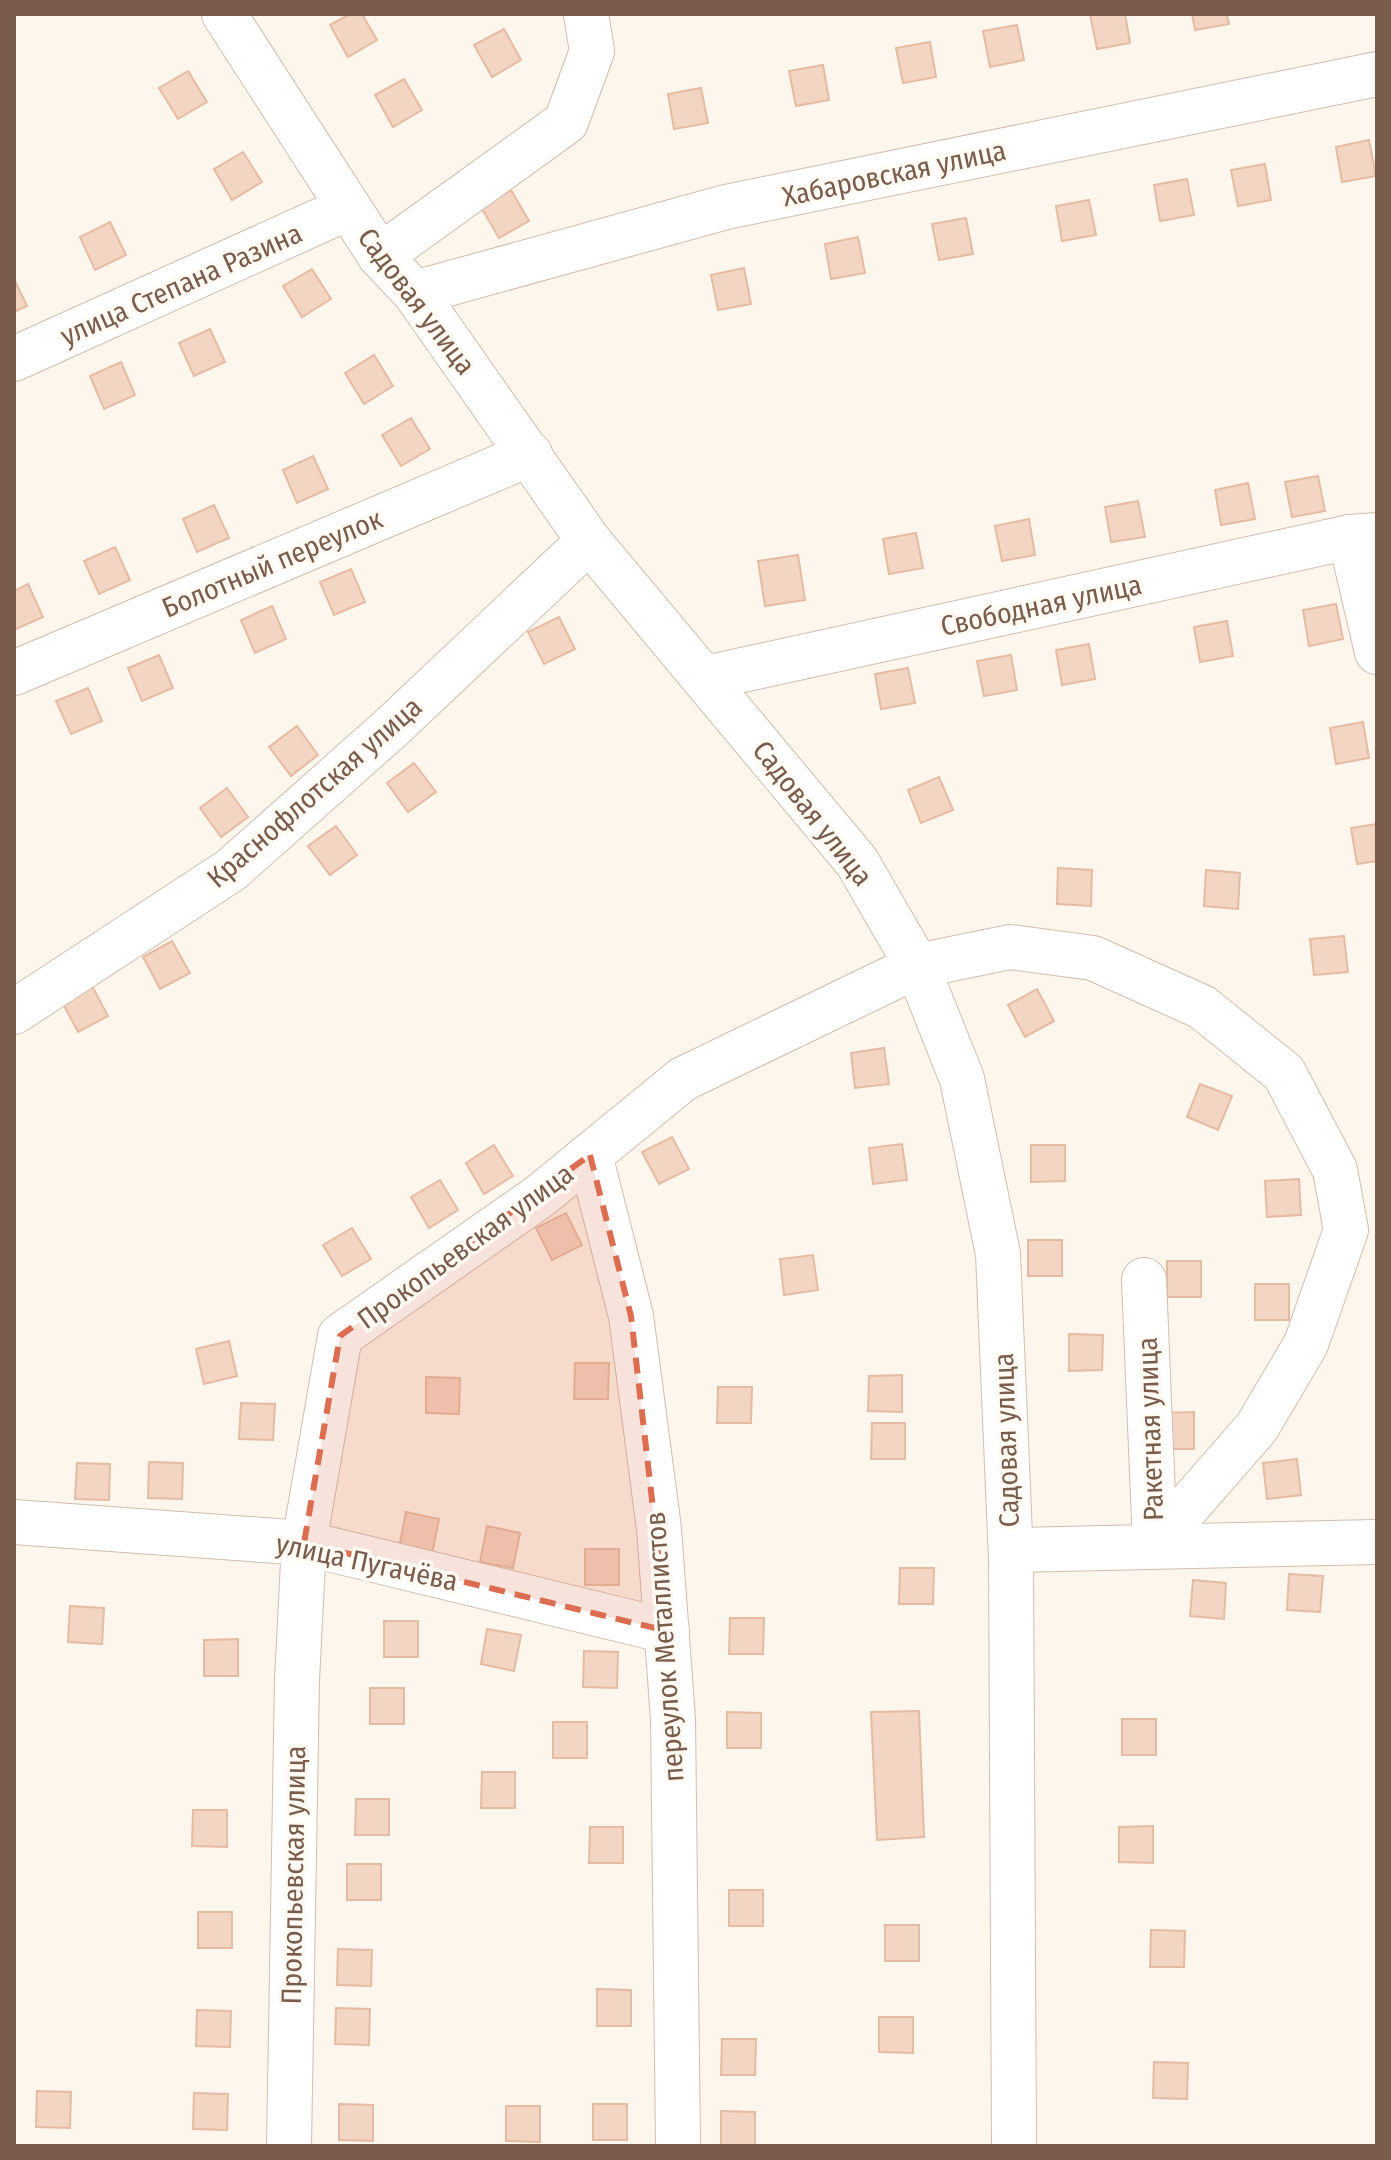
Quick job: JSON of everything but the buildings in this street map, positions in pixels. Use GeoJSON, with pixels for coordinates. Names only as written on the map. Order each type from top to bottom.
{"type":"FeatureCollection","features":[{"type":"Feature","properties":{"kind":"street","name":"Садовая улица"},"geometry":{"type":"LineString","coordinates":[[224,14],[380,256],[415,293],[589,541],[857,862],[917,966],[962,1079],[998,1254],[1011,1550],[1014,2146]]}},
{"type":"Feature","properties":{"kind":"street"},"geometry":{"type":"LineString","coordinates":[[380,256],[566,122],[592,51],[586,14]]}},
{"type":"Feature","properties":{"kind":"street","name":"Хабаровская улица"},"geometry":{"type":"LineString","coordinates":[[415,293],[726,207],[1377,74]]}},
{"type":"Feature","properties":{"kind":"street","name":"улица Степана Разина"},"geometry":{"type":"LineString","coordinates":[[14,359],[348,208]]}},
{"type":"Feature","properties":{"kind":"street","name":"Болотный переулок"},"geometry":{"type":"LineString","coordinates":[[14,673],[530,454]]}},
{"type":"Feature","properties":{"kind":"street"},"geometry":{"type":"LineString","coordinates":[[1364,536],[1377,652]]}},
{"type":"Feature","properties":{"kind":"street","name":"Свободная улица"},"geometry":{"type":"LineString","coordinates":[[706,678],[1364,536]]}},
{"type":"Feature","properties":{"kind":"street","name":"Краснофлотская улица"},"geometry":{"type":"LineString","coordinates":[[14,1012],[231,870],[392,727],[589,541]]}},
{"type":"Feature","properties":{"kind":"street","name":"Ракетная улица"},"geometry":{"type":"LineString","coordinates":[[917,966],[1010,947],[1093,958],[1202,1007],[1284,1073],[1335,1170],[1346,1230],[1306,1344],[1257,1427],[1155,1544]]}},
{"type":"Feature","properties":{"kind":"street","name":"Прокопьевская улица"},"geometry":{"type":"LineString","coordinates":[[289,2146],[297,1680],[304,1543],[340,1336],[540,1196],[683,1079],[917,966]]}},
{"type":"Feature","properties":{"kind":"street","name":"переулок Металлистов"},"geometry":{"type":"LineString","coordinates":[[590,1155],[631,1316],[659,1529],[673,1719],[678,2146]]}},
{"type":"Feature","properties":{"kind":"street","name":"Ракетная улица"},"geometry":{"type":"LineString","coordinates":[[1144,1280],[1155,1544]]}},
{"type":"Feature","properties":{"kind":"street","name":"улица Пугачёва"},"geometry":{"type":"LineString","coordinates":[[14,1522],[304,1543],[667,1631]]}},
{"type":"Feature","properties":{"kind":"street"},"geometry":{"type":"LineString","coordinates":[[1011,1550],[1155,1544],[1377,1542]]}},
{"type":"Feature","properties":{"kind":"highlighted area"},"geometry":{"type":"Polygon","coordinates":[[[590,1155],[631,1316],[667,1631],[304,1543],[340,1336],[590,1155]]]}}]}
